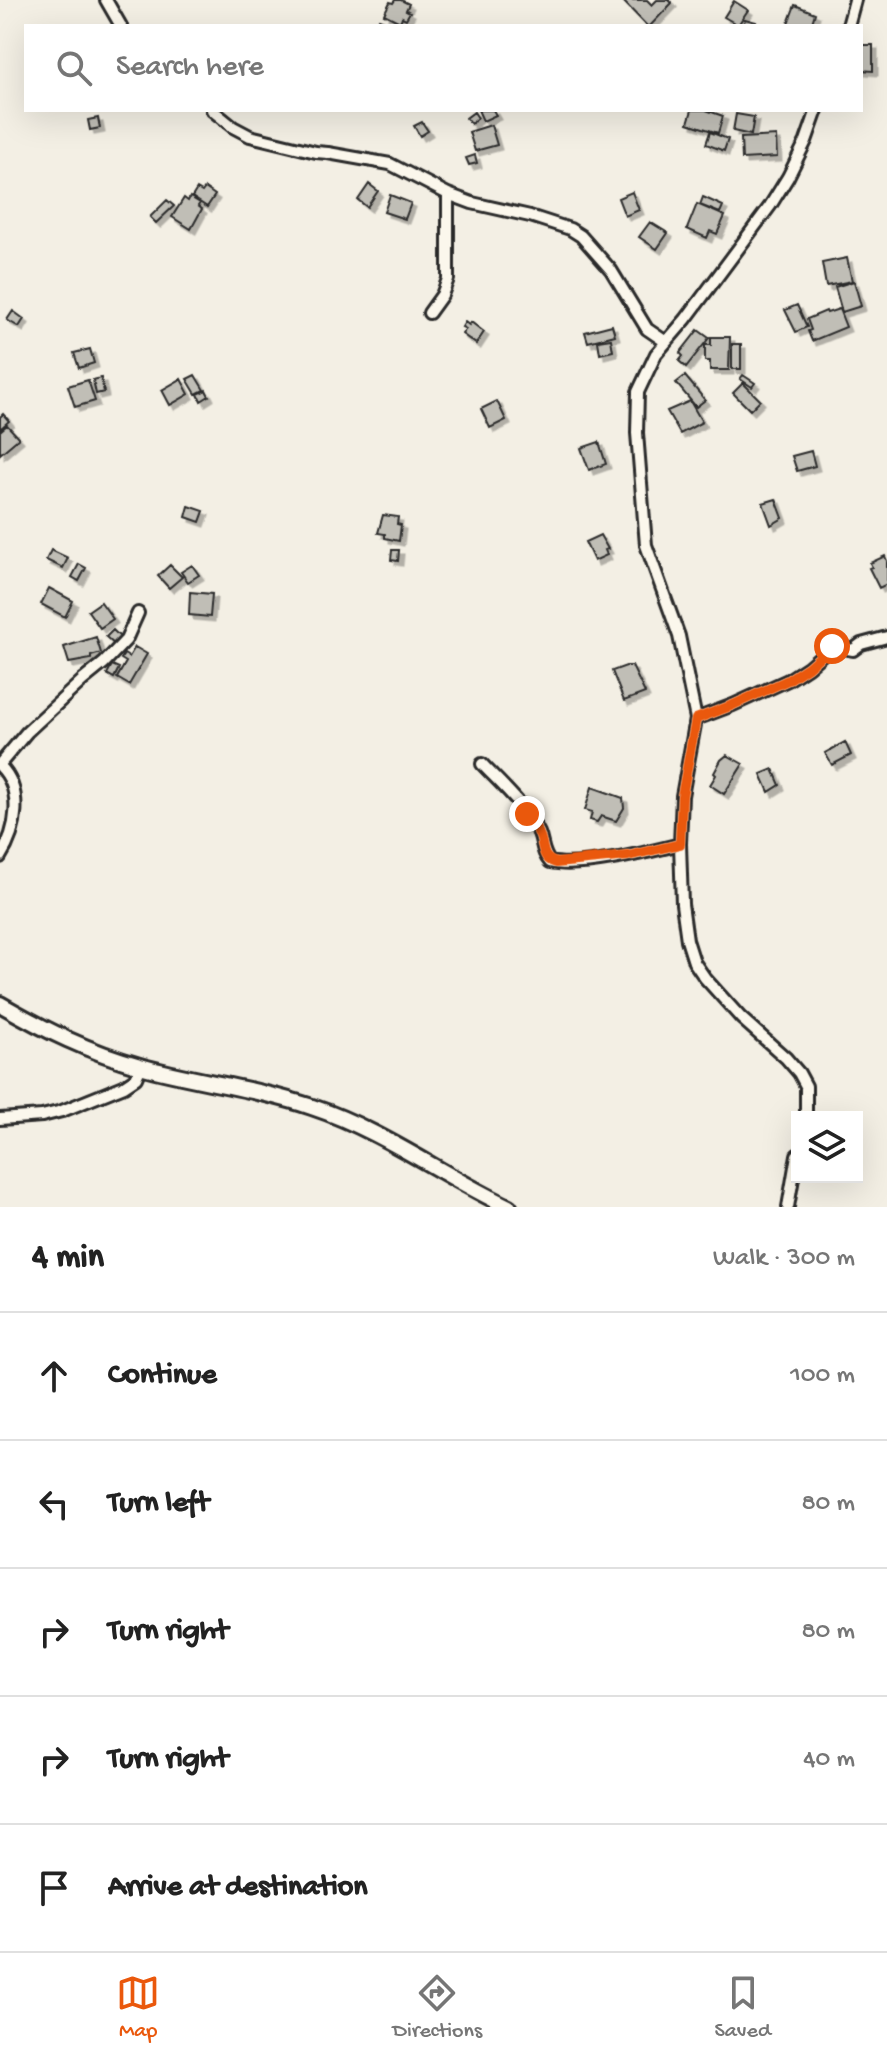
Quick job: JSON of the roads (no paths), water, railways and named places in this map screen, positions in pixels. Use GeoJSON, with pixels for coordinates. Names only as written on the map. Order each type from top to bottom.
{"type":"FeatureCollection","features":[{"type":"Feature","properties":{"kind":"street"},"geometry":{"type":"LineString","coordinates":[[106,0],[120,24]]}},
{"type":"Feature","properties":{"kind":"street"},"geometry":{"type":"LineString","coordinates":[[849,24],[855,0]]}},
{"type":"Feature","properties":{"kind":"street"},"geometry":{"type":"LineString","coordinates":[[214,112],[250,136],[316,152],[390,164],[448,194],[472,203],[555,223],[581,236],[611,270],[647,329],[666,342]]}},
{"type":"Feature","properties":{"kind":"street"},"geometry":{"type":"LineString","coordinates":[[806,1111],[806,1086],[799,1073],[741,1018],[705,978],[694,962],[687,940],[680,844],[682,796],[696,719],[679,636],[646,545],[637,433],[638,392],[656,354],[694,309],[770,206],[806,141],[816,112]]}},
{"type":"Feature","properties":{"kind":"street"},"geometry":{"type":"LineString","coordinates":[[429,313],[442,295],[448,279],[448,194]]}},
{"type":"Feature","properties":{"kind":"street"},"geometry":{"type":"LineString","coordinates":[[0,857],[13,831],[15,791],[0,765],[27,732],[126,640],[138,613]]}},
{"type":"Feature","properties":{"kind":"street"},"geometry":{"type":"LineString","coordinates":[[696,719],[788,680],[832,646],[853,650],[861,644],[887,637]]}},
{"type":"Feature","properties":{"kind":"street"},"geometry":{"type":"LineString","coordinates":[[482,764],[527,814],[550,862],[628,856],[680,844]]}},
{"type":"Feature","properties":{"kind":"street"},"geometry":{"type":"LineString","coordinates":[[0,1004],[84,1048],[141,1066],[314,1108],[366,1130],[509,1207]]}},
{"type":"Feature","properties":{"kind":"street"},"geometry":{"type":"LineString","coordinates":[[0,1119],[62,1111],[124,1086],[136,1078],[141,1066]]}},
{"type":"Feature","properties":{"kind":"street"},"geometry":{"type":"LineString","coordinates":[[788,1207],[792,1183]]}}]}
